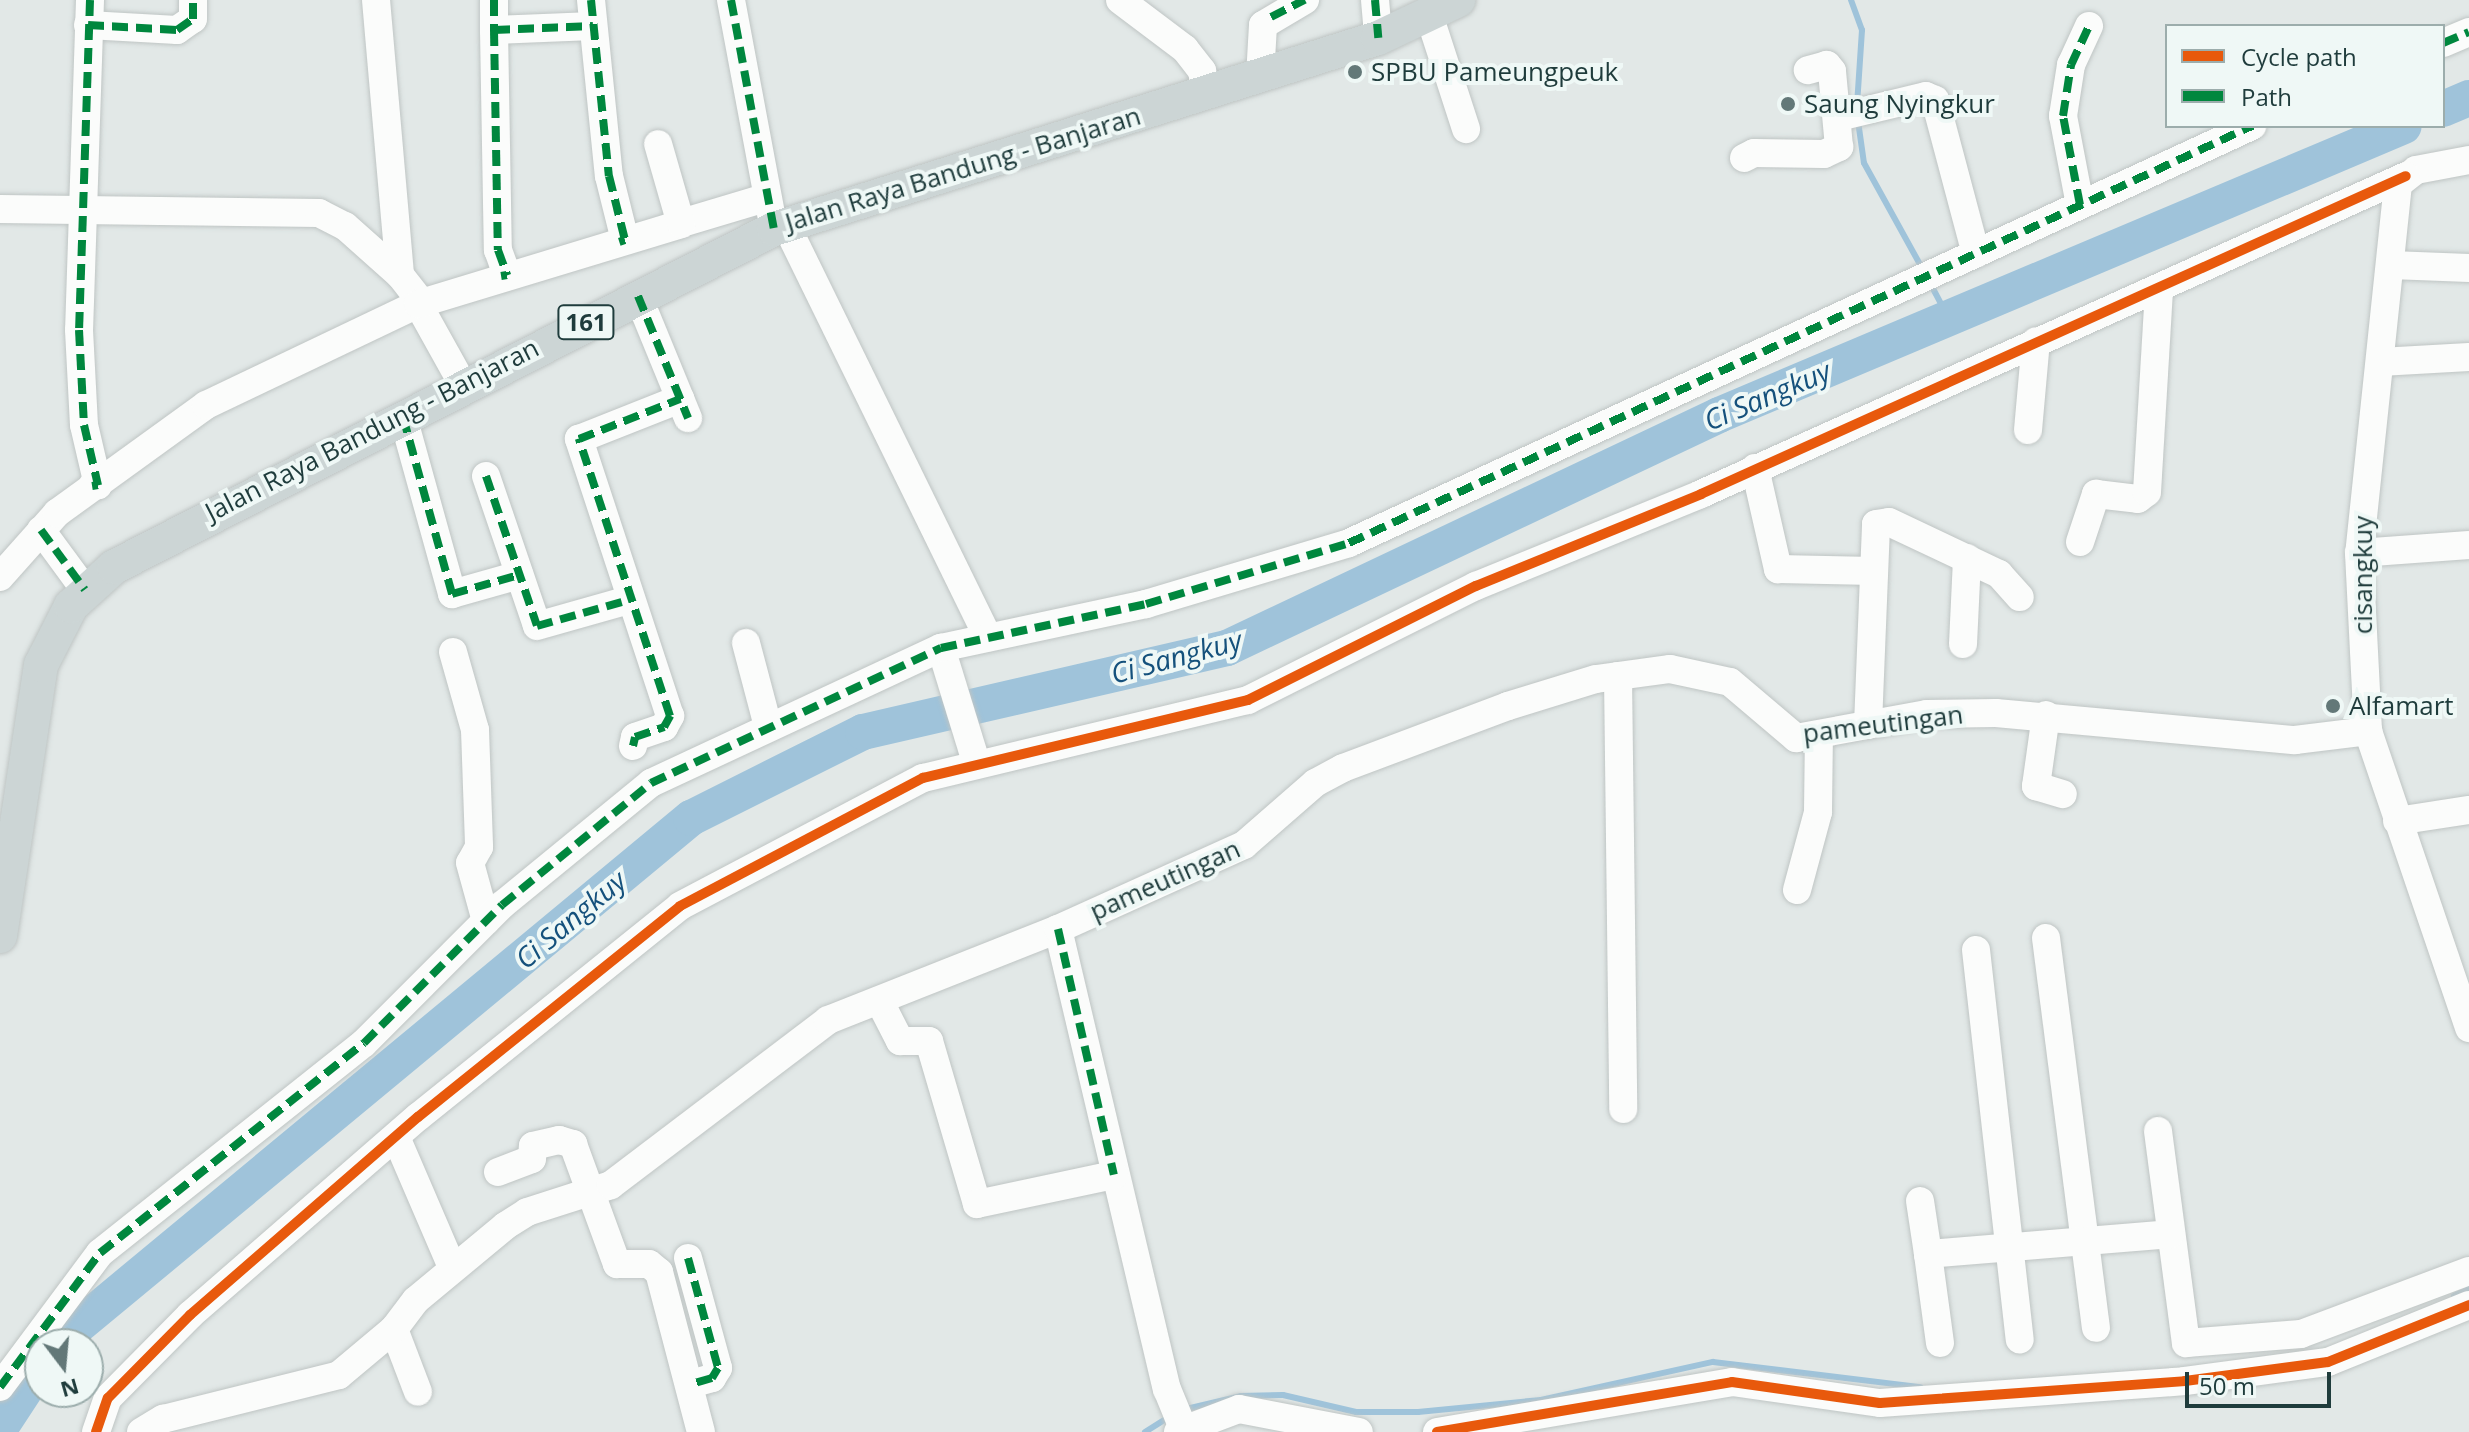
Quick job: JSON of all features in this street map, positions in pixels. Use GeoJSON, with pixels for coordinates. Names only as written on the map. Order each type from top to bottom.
{"type":"FeatureCollection","features":[{"type":"Feature","properties":{"kind":"main road","name":"Jalan Raya Bandung - Banjaran"},"geometry":{"type":"LineString","coordinates":[[0,936],[41,665],[57,626],[85,590],[190,523],[638,296],[775,217],[1260,77],[1378,38],[1444,8]]}},
{"type":"Feature","properties":{"kind":"street"},"geometry":{"type":"LineString","coordinates":[[92,486],[98,485],[79,358],[89,13],[177,30],[193,19],[193,0]]}},
{"type":"Feature","properties":{"kind":"street"},"geometry":{"type":"LineString","coordinates":[[376,0],[400,275]]}},
{"type":"Feature","properties":{"kind":"street"},"geometry":{"type":"LineString","coordinates":[[494,0],[498,250],[507,275],[501,276]]}},
{"type":"Feature","properties":{"kind":"street"},"geometry":{"type":"LineString","coordinates":[[731,0],[760,175],[771,196],[775,217],[988,637]]}},
{"type":"Feature","properties":{"kind":"street"},"geometry":{"type":"LineString","coordinates":[[1120,0],[1185,49],[1202,71],[1206,93]]}},
{"type":"Feature","properties":{"kind":"street"},"geometry":{"type":"LineString","coordinates":[[1260,77],[1263,25],[1305,0]]}},
{"type":"Feature","properties":{"kind":"street"},"geometry":{"type":"LineString","coordinates":[[1375,0],[1378,38]]}},
{"type":"Feature","properties":{"kind":"street"},"geometry":{"type":"LineString","coordinates":[[1444,8],[1466,129]]}},
{"type":"Feature","properties":{"kind":"street"},"geometry":{"type":"LineString","coordinates":[[494,30],[592,13],[609,176],[625,240],[619,242]]}},
{"type":"Feature","properties":{"kind":"street"},"geometry":{"type":"LineString","coordinates":[[2080,205],[2063,116],[2071,65],[2089,26]]}},
{"type":"Feature","properties":{"kind":"street"},"geometry":{"type":"LineString","coordinates":[[2445,42],[2469,32]]}},
{"type":"Feature","properties":{"kind":"street"},"geometry":{"type":"LineString","coordinates":[[1744,158],[1831,151],[1841,142],[1850,115],[1829,67],[1808,70]]}},
{"type":"Feature","properties":{"kind":"street"},"geometry":{"type":"LineString","coordinates":[[1850,115],[1926,96],[1935,100],[1976,254]]}},
{"type":"Feature","properties":{"kind":"street"},"geometry":{"type":"LineString","coordinates":[[0,1387],[100,1253],[364,1043],[486,921],[651,783],[768,726],[988,637],[1146,604],[1316,556],[2248,128]]}},
{"type":"Feature","properties":{"kind":"street"},"geometry":{"type":"LineString","coordinates":[[0,577],[41,530],[92,486],[206,405],[418,304],[501,276],[681,224],[658,144]]}},
{"type":"Feature","properties":{"kind":"street"},"geometry":{"type":"LineString","coordinates":[[96,1432],[108,1398],[179,1326],[396,1137],[680,906],[923,778],[975,758],[1248,700],[1476,586],[1755,468],[2406,176],[2469,160]]}},
{"type":"Feature","properties":{"kind":"street","name":"cisangkuy"},"geometry":{"type":"LineString","coordinates":[[2406,176],[2396,192],[2391,265],[2359,553],[2368,731],[2469,1028]]}},
{"type":"Feature","properties":{"kind":"street"},"geometry":{"type":"LineString","coordinates":[[0,209],[85,213],[319,213],[345,226],[400,275],[423,304],[418,304]]}},
{"type":"Feature","properties":{"kind":"street"},"geometry":{"type":"LineString","coordinates":[[675,225],[775,217]]}},
{"type":"Feature","properties":{"kind":"street"},"geometry":{"type":"LineString","coordinates":[[2391,265],[2469,268]]}},
{"type":"Feature","properties":{"kind":"street"},"geometry":{"type":"LineString","coordinates":[[2080,542],[2096,494],[2138,499],[2147,492],[2159,288]]}},
{"type":"Feature","properties":{"kind":"street"},"geometry":{"type":"LineString","coordinates":[[633,746],[635,737],[664,727],[670,716],[629,600],[579,439],[684,408],[638,296]]}},
{"type":"Feature","properties":{"kind":"street"},"geometry":{"type":"LineString","coordinates":[[418,304],[463,385]]}},
{"type":"Feature","properties":{"kind":"street"},"geometry":{"type":"LineString","coordinates":[[2028,430],[2036,341]]}},
{"type":"Feature","properties":{"kind":"street"},"geometry":{"type":"LineString","coordinates":[[2380,362],[2469,357]]}},
{"type":"Feature","properties":{"kind":"street"},"geometry":{"type":"LineString","coordinates":[[403,417],[452,594],[519,575]]}},
{"type":"Feature","properties":{"kind":"street"},"geometry":{"type":"LineString","coordinates":[[1755,468],[1778,569],[1874,571]]}},
{"type":"Feature","properties":{"kind":"street"},"geometry":{"type":"LineString","coordinates":[[486,476],[537,626],[629,600]]}},
{"type":"Feature","properties":{"kind":"street"},"geometry":{"type":"LineString","coordinates":[[1868,725],[1875,525],[1881,521],[1967,558],[2011,581],[2020,597]]}},
{"type":"Feature","properties":{"kind":"street"},"geometry":{"type":"LineString","coordinates":[[41,530],[85,590]]}},
{"type":"Feature","properties":{"kind":"street"},"geometry":{"type":"LineString","coordinates":[[2359,553],[2469,545]]}},
{"type":"Feature","properties":{"kind":"street"},"geometry":{"type":"LineString","coordinates":[[1963,644],[1967,558]]}},
{"type":"Feature","properties":{"kind":"street"},"geometry":{"type":"LineString","coordinates":[[746,643],[768,726]]}},
{"type":"Feature","properties":{"kind":"street"},"geometry":{"type":"LineString","coordinates":[[453,652],[475,730],[479,847],[470,863],[486,921]]}},
{"type":"Feature","properties":{"kind":"street"},"geometry":{"type":"LineString","coordinates":[[943,653],[975,758]]}},
{"type":"Feature","properties":{"kind":"street","name":"pameutingan"},"geometry":{"type":"LineString","coordinates":[[141,1432],[163,1419],[339,1375],[394,1329],[452,1267],[527,1212],[594,1192],[667,1145],[828,1020],[1058,929],[1244,845],[1315,783],[1343,768],[1508,706],[1618,676],[1705,672],[1730,682],[1796,738],[1927,714],[2046,715],[2295,740],[2368,731]]}},
{"type":"Feature","properties":{"kind":"street"},"geometry":{"type":"LineString","coordinates":[[1618,676],[1623,1109]]}},
{"type":"Feature","properties":{"kind":"street"},"geometry":{"type":"LineString","coordinates":[[2046,715],[2036,786],[2063,794]]}},
{"type":"Feature","properties":{"kind":"street"},"geometry":{"type":"LineString","coordinates":[[1797,890],[1818,812],[1819,735]]}},
{"type":"Feature","properties":{"kind":"street"},"geometry":{"type":"LineString","coordinates":[[2397,821],[2469,810]]}},
{"type":"Feature","properties":{"kind":"street"},"geometry":{"type":"LineString","coordinates":[[1058,929],[1114,1175],[1179,1422],[1239,1409],[1259,1409],[1359,1432]]}},
{"type":"Feature","properties":{"kind":"street"},"geometry":{"type":"LineString","coordinates":[[2046,938],[2096,1328]]}},
{"type":"Feature","properties":{"kind":"street"},"geometry":{"type":"LineString","coordinates":[[1976,950],[2007,1248],[2020,1340]]}},
{"type":"Feature","properties":{"kind":"street"},"geometry":{"type":"LineString","coordinates":[[880,1002],[900,1041],[929,1041],[977,1204],[1114,1175]]}},
{"type":"Feature","properties":{"kind":"street"},"geometry":{"type":"LineString","coordinates":[[2158,1131],[2182,1337],[2193,1346],[2301,1334],[2469,1271]]}},
{"type":"Feature","properties":{"kind":"street"},"geometry":{"type":"LineString","coordinates":[[396,1137],[452,1267]]}},
{"type":"Feature","properties":{"kind":"street"},"geometry":{"type":"LineString","coordinates":[[498,1172],[532,1159],[533,1146],[568,1140],[594,1192],[617,1264],[649,1264],[659,1272],[691,1384],[701,1432]]}},
{"type":"Feature","properties":{"kind":"street"},"geometry":{"type":"LineString","coordinates":[[1920,1201],[1940,1343]]}},
{"type":"Feature","properties":{"kind":"street"},"geometry":{"type":"LineString","coordinates":[[1928,1254],[2170,1234]]}},
{"type":"Feature","properties":{"kind":"street"},"geometry":{"type":"LineString","coordinates":[[688,1258],[718,1368],[712,1378],[691,1384]]}},
{"type":"Feature","properties":{"kind":"street"},"geometry":{"type":"LineString","coordinates":[[1437,1432],[1732,1382],[1880,1403],[2185,1381],[2328,1362],[2469,1305]]}},
{"type":"Feature","properties":{"kind":"street"},"geometry":{"type":"LineString","coordinates":[[394,1329],[418,1392]]}},
{"type":"Feature","properties":{"kind":"waterway"},"geometry":{"type":"LineString","coordinates":[[1851,0],[1862,30],[1857,106]]}},
{"type":"Feature","properties":{"kind":"waterway","name":"Ci Sangkuy"},"geometry":{"type":"LineString","coordinates":[[2445,108],[2469,98]]}},
{"type":"Feature","properties":{"kind":"waterway"},"geometry":{"type":"LineString","coordinates":[[1858,121],[1864,163],[1923,270]]}},
{"type":"Feature","properties":{"kind":"waterway","name":"Ci Sangkuy"},"geometry":{"type":"LineString","coordinates":[[75,1328],[691,818],[863,732],[1227,648],[1719,415],[2399,128]]}},
{"type":"Feature","properties":{"kind":"waterway"},"geometry":{"type":"LineString","coordinates":[[1930,283],[1949,318]]}},
{"type":"Feature","properties":{"kind":"waterway"},"geometry":{"type":"LineString","coordinates":[[2454,1296],[2469,1289]]}},
{"type":"Feature","properties":{"kind":"waterway"},"geometry":{"type":"LineString","coordinates":[[1182,1410],[1241,1396],[1283,1395],[1356,1412],[1418,1412],[1541,1400],[1713,1362],[1921,1387]]}},
{"type":"Feature","properties":{"kind":"waterway","name":"Ci Sangkuy"},"geometry":{"type":"LineString","coordinates":[[0,1428],[24,1391]]}},
{"type":"Feature","properties":{"kind":"waterway"},"geometry":{"type":"LineString","coordinates":[[1145,1432],[1169,1417]]}},
{"type":"Feature","properties":{"kind":"marked path"},"geometry":{"type":"LineString","coordinates":[[90,0],[79,330],[84,425],[98,485],[92,486]]}},
{"type":"Feature","properties":{"kind":"marked path"},"geometry":{"type":"LineString","coordinates":[[88,25],[177,30],[193,19],[193,0]]}},
{"type":"Feature","properties":{"kind":"marked path"},"geometry":{"type":"LineString","coordinates":[[494,0],[494,30],[593,26]]}},
{"type":"Feature","properties":{"kind":"marked path"},"geometry":{"type":"LineString","coordinates":[[591,0],[609,176],[625,240],[619,242]]}},
{"type":"Feature","properties":{"kind":"marked path"},"geometry":{"type":"LineString","coordinates":[[731,0],[774,229]]}},
{"type":"Feature","properties":{"kind":"marked path"},"geometry":{"type":"LineString","coordinates":[[1271,17],[1305,0]]}},
{"type":"Feature","properties":{"kind":"marked path"},"geometry":{"type":"LineString","coordinates":[[1375,0],[1378,38]]}},
{"type":"Feature","properties":{"kind":"marked path"},"geometry":{"type":"LineString","coordinates":[[2080,205],[2063,116],[2071,65],[2089,26]]}},
{"type":"Feature","properties":{"kind":"marked path"},"geometry":{"type":"LineString","coordinates":[[494,30],[498,250],[507,275],[501,276]]}},
{"type":"Feature","properties":{"kind":"marked path"},"geometry":{"type":"LineString","coordinates":[[2445,42],[2469,32]]}},
{"type":"Feature","properties":{"kind":"marked path"},"geometry":{"type":"LineString","coordinates":[[0,1387],[100,1253],[364,1043],[502,905],[651,783],[941,648],[1146,604],[1349,543],[2248,128]]}},
{"type":"Feature","properties":{"kind":"marked path"},"geometry":{"type":"LineString","coordinates":[[638,296],[688,418]]}},
{"type":"Feature","properties":{"kind":"marked path"},"geometry":{"type":"LineString","coordinates":[[633,746],[635,737],[664,727],[670,716],[579,439],[680,399]]}},
{"type":"Feature","properties":{"kind":"marked path"},"geometry":{"type":"LineString","coordinates":[[403,417],[452,594],[519,575]]}},
{"type":"Feature","properties":{"kind":"marked path"},"geometry":{"type":"LineString","coordinates":[[486,476],[537,626],[629,600]]}},
{"type":"Feature","properties":{"kind":"marked path"},"geometry":{"type":"LineString","coordinates":[[41,530],[85,590]]}},
{"type":"Feature","properties":{"kind":"marked path"},"geometry":{"type":"LineString","coordinates":[[1058,929],[1114,1175]]}},
{"type":"Feature","properties":{"kind":"marked path"},"geometry":{"type":"LineString","coordinates":[[688,1258],[718,1368],[712,1378],[691,1384]]}},
{"type":"Feature","properties":{"kind":"cycle path"},"geometry":{"type":"LineString","coordinates":[[96,1432],[108,1398],[190,1315],[418,1117],[680,906],[923,778],[1248,700],[1476,586],[1701,494],[2406,176]]}},
{"type":"Feature","properties":{"kind":"cycle path"},"geometry":{"type":"LineString","coordinates":[[1437,1432],[1732,1382],[1880,1403],[2185,1381],[2328,1362],[2469,1305]]}},
{"type":"Feature","properties":{"kind":"place","name":"SPBU Pameungpeuk"},"geometry":{"type":"Point","coordinates":[1355,72]}},
{"type":"Feature","properties":{"kind":"place","name":"Saung Nyingkur"},"geometry":{"type":"Point","coordinates":[1788,104]}},
{"type":"Feature","properties":{"kind":"place","name":"Alfamart"},"geometry":{"type":"Point","coordinates":[2333,706]}}]}
